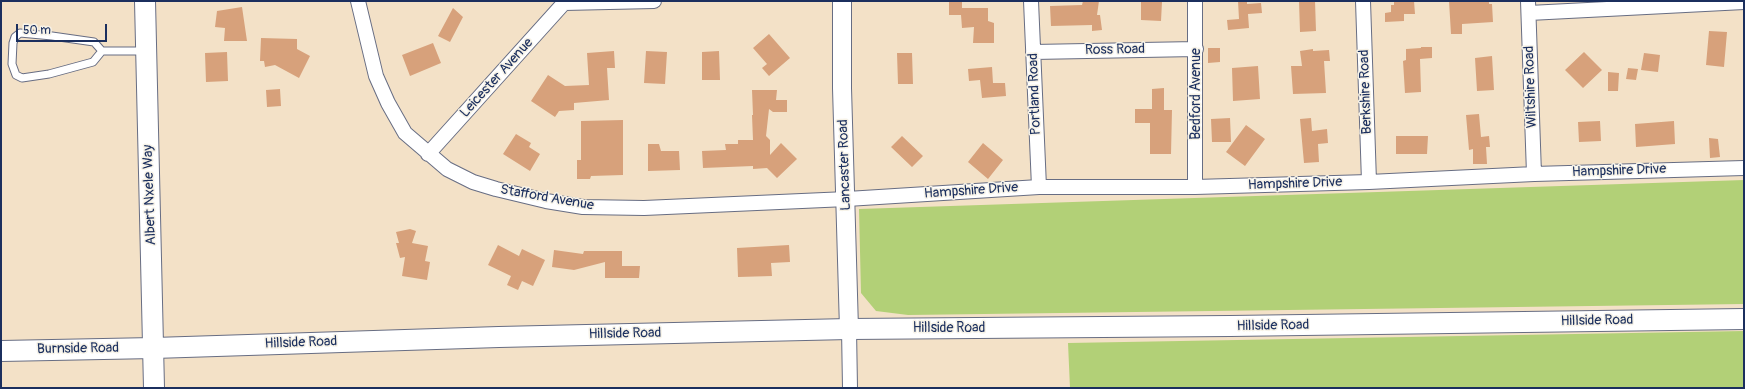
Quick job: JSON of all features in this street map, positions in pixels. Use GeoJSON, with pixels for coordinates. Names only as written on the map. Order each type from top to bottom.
{"type":"FeatureCollection","features":[{"type":"Feature","properties":{"kind":"main road","name":"Albert Nxele Way"},"geometry":{"type":"LineString","coordinates":[[145,1],[154,388]]}},
{"type":"Feature","properties":{"kind":"main road","name":"Hillside Road"},"geometry":{"type":"LineString","coordinates":[[154,348],[499,337],[849,329],[1230,326],[1744,319]]}},
{"type":"Feature","properties":{"kind":"main road","name":"Burnside Road"},"geometry":{"type":"LineString","coordinates":[[1,351],[154,348]]}},
{"type":"Feature","properties":{"kind":"street","name":"Stafford Avenue"},"geometry":{"type":"LineString","coordinates":[[358,1],[376,76],[388,103],[405,133],[428,154],[448,169],[481,184],[546,201],[582,207],[644,208],[846,199]]}},
{"type":"Feature","properties":{"kind":"street"},"geometry":{"type":"LineString","coordinates":[[564,2],[654,1]]}},
{"type":"Feature","properties":{"kind":"street","name":"Lancaster Road"},"geometry":{"type":"LineString","coordinates":[[842,1],[842,88],[849,329]]}},
{"type":"Feature","properties":{"kind":"street","name":"Portland Road"},"geometry":{"type":"LineString","coordinates":[[1031,1],[1039,187]]}},
{"type":"Feature","properties":{"kind":"street","name":"Bedford Avenue"},"geometry":{"type":"LineString","coordinates":[[1195,1],[1195,187]]}},
{"type":"Feature","properties":{"kind":"street","name":"Berkshire Road"},"geometry":{"type":"LineString","coordinates":[[1363,1],[1368,182]]}},
{"type":"Feature","properties":{"kind":"street","name":"Leicester Avenue"},"geometry":{"type":"LineString","coordinates":[[428,154],[564,2]]}},
{"type":"Feature","properties":{"kind":"street"},"geometry":{"type":"LineString","coordinates":[[1529,7],[1744,2]]}},
{"type":"Feature","properties":{"kind":"street","name":"Wiltshire Road"},"geometry":{"type":"LineString","coordinates":[[1529,7],[1534,174]]}},
{"type":"Feature","properties":{"kind":"street","name":"Ross Road"},"geometry":{"type":"LineString","coordinates":[[1033,52],[1196,49]]}},
{"type":"Feature","properties":{"kind":"street","name":"Hampshire Drive"},"geometry":{"type":"LineString","coordinates":[[846,199],[1039,187],[1195,187],[1368,182],[1534,174],[1744,168]]}},
{"type":"Feature","properties":{"kind":"street"},"geometry":{"type":"LineString","coordinates":[[849,329],[850,388]]}},
{"type":"Feature","properties":{"kind":"lane"},"geometry":{"type":"LineString","coordinates":[[102,51],[94,42],[20,33],[15,37],[13,42],[12,64],[16,75],[22,78],[49,74],[93,62],[102,51],[146,50]]}},
{"type":"Feature","properties":{"kind":"green space"},"geometry":{"type":"Polygon","coordinates":[[[1744,180],[1744,304],[908,315],[876,311],[861,293],[859,209],[1744,180]]]}},
{"type":"Feature","properties":{"kind":"green space"},"geometry":{"type":"Polygon","coordinates":[[[1744,331],[1744,388],[1070,388],[1068,343],[1744,331]]]}},
{"type":"Feature","properties":{"kind":"building"},"geometry":{"type":"Polygon","coordinates":[[[1083,1],[1099,1],[1097,15],[1100,15],[1102,30],[1092,31],[1092,25],[1051,26],[1050,6],[1082,5],[1083,1]]]}},
{"type":"Feature","properties":{"kind":"building"},"geometry":{"type":"Polygon","coordinates":[[[1141,1],[1162,2],[1161,21],[1141,20],[1141,1]]]}},
{"type":"Feature","properties":{"kind":"building"},"geometry":{"type":"Polygon","coordinates":[[[1238,1],[1247,1],[1247,4],[1261,3],[1262,13],[1248,14],[1249,28],[1228,30],[1227,20],[1239,19],[1238,1]]]}},
{"type":"Feature","properties":{"kind":"building"},"geometry":{"type":"Polygon","coordinates":[[[1299,1],[1315,1],[1316,31],[1300,32],[1299,1]]]}},
{"type":"Feature","properties":{"kind":"building"},"geometry":{"type":"Polygon","coordinates":[[[1394,1],[1414,1],[1415,14],[1404,14],[1404,21],[1385,22],[1385,13],[1391,12],[1391,5],[1394,5],[1394,1]]]}},
{"type":"Feature","properties":{"kind":"building"},"geometry":{"type":"Polygon","coordinates":[[[1449,1],[1489,1],[1489,4],[1492,4],[1493,22],[1462,24],[1462,34],[1451,34],[1449,1]]]}},
{"type":"Feature","properties":{"kind":"building"},"geometry":{"type":"Polygon","coordinates":[[[949,2],[962,2],[962,8],[988,8],[988,21],[994,23],[994,43],[973,43],[974,27],[962,28],[961,15],[949,15],[949,2]]]}},
{"type":"Feature","properties":{"kind":"building"},"geometry":{"type":"Polygon","coordinates":[[[242,7],[247,41],[224,41],[225,28],[215,27],[217,11],[242,7]]]}},
{"type":"Feature","properties":{"kind":"building"},"geometry":{"type":"Polygon","coordinates":[[[453,8],[463,17],[450,42],[438,36],[453,8]]]}},
{"type":"Feature","properties":{"kind":"building"},"geometry":{"type":"Polygon","coordinates":[[[1709,31],[1727,32],[1724,67],[1706,65],[1709,31]]]}},
{"type":"Feature","properties":{"kind":"building"},"geometry":{"type":"Polygon","coordinates":[[[769,34],[790,58],[769,76],[762,68],[767,64],[753,48],[769,34]]]}},
{"type":"Feature","properties":{"kind":"building"},"geometry":{"type":"Polygon","coordinates":[[[261,38],[297,39],[297,49],[310,56],[299,78],[275,65],[265,67],[264,61],[260,61],[261,38]]]}},
{"type":"Feature","properties":{"kind":"building"},"geometry":{"type":"Polygon","coordinates":[[[433,43],[441,63],[410,76],[402,55],[433,43]]]}},
{"type":"Feature","properties":{"kind":"building"},"geometry":{"type":"Polygon","coordinates":[[[1432,47],[1432,58],[1420,59],[1421,92],[1405,93],[1403,61],[1406,60],[1406,49],[1432,47]]]}},
{"type":"Feature","properties":{"kind":"building"},"geometry":{"type":"Polygon","coordinates":[[[1208,48],[1220,48],[1220,62],[1208,63],[1208,48]]]}},
{"type":"Feature","properties":{"kind":"building"},"geometry":{"type":"Polygon","coordinates":[[[1313,49],[1313,51],[1329,50],[1330,61],[1324,61],[1326,93],[1293,94],[1291,66],[1302,66],[1300,51],[1313,49]]]}},
{"type":"Feature","properties":{"kind":"building"},"geometry":{"type":"Polygon","coordinates":[[[614,51],[615,68],[607,68],[609,100],[574,103],[574,110],[559,111],[555,117],[531,101],[548,75],[565,86],[589,85],[587,53],[614,51]]]}},
{"type":"Feature","properties":{"kind":"building"},"geometry":{"type":"Polygon","coordinates":[[[646,51],[667,52],[665,84],[644,83],[646,51]]]}},
{"type":"Feature","properties":{"kind":"building"},"geometry":{"type":"Polygon","coordinates":[[[719,51],[720,80],[702,80],[702,52],[719,51]]]}},
{"type":"Feature","properties":{"kind":"building"},"geometry":{"type":"Polygon","coordinates":[[[227,52],[228,81],[206,82],[205,53],[227,52]]]}},
{"type":"Feature","properties":{"kind":"building"},"geometry":{"type":"Polygon","coordinates":[[[1584,52],[1602,70],[1583,88],[1565,70],[1584,52]]]}},
{"type":"Feature","properties":{"kind":"building"},"geometry":{"type":"Polygon","coordinates":[[[897,53],[912,53],[913,84],[898,84],[897,53]]]}},
{"type":"Feature","properties":{"kind":"building"},"geometry":{"type":"Polygon","coordinates":[[[1644,53],[1660,55],[1658,72],[1641,70],[1644,53]]]}},
{"type":"Feature","properties":{"kind":"building"},"geometry":{"type":"Polygon","coordinates":[[[1492,56],[1494,90],[1477,91],[1475,58],[1492,56]]]}},
{"type":"Feature","properties":{"kind":"building"},"geometry":{"type":"Polygon","coordinates":[[[1258,66],[1260,99],[1233,101],[1232,68],[1258,66]]]}},
{"type":"Feature","properties":{"kind":"building"},"geometry":{"type":"Polygon","coordinates":[[[992,67],[993,83],[1005,83],[1006,96],[982,98],[980,80],[969,81],[968,69],[992,67]]]}},
{"type":"Feature","properties":{"kind":"building"},"geometry":{"type":"Polygon","coordinates":[[[1628,68],[1638,69],[1636,80],[1626,79],[1628,68]]]}},
{"type":"Feature","properties":{"kind":"building"},"geometry":{"type":"Polygon","coordinates":[[[1608,72],[1619,73],[1618,91],[1608,91],[1608,72]]]}},
{"type":"Feature","properties":{"kind":"building"},"geometry":{"type":"Polygon","coordinates":[[[1164,88],[1164,110],[1172,110],[1171,154],[1150,154],[1150,123],[1135,123],[1135,109],[1152,109],[1152,89],[1164,88]]]}},
{"type":"Feature","properties":{"kind":"building"},"geometry":{"type":"Polygon","coordinates":[[[280,89],[281,106],[267,107],[266,90],[280,89]]]}},
{"type":"Feature","properties":{"kind":"building"},"geometry":{"type":"Polygon","coordinates":[[[752,90],[777,90],[776,100],[787,100],[787,112],[773,112],[769,109],[766,136],[770,140],[770,155],[781,143],[797,159],[777,178],[767,168],[753,169],[753,166],[703,168],[702,151],[726,150],[725,144],[738,144],[738,140],[753,140],[752,90]]]}},
{"type":"Feature","properties":{"kind":"building"},"geometry":{"type":"Polygon","coordinates":[[[1479,114],[1481,137],[1489,136],[1490,147],[1486,147],[1487,164],[1473,164],[1473,149],[1469,150],[1466,115],[1479,114]]]}},
{"type":"Feature","properties":{"kind":"building"},"geometry":{"type":"Polygon","coordinates":[[[1230,118],[1231,142],[1212,142],[1211,119],[1230,118]]]}},
{"type":"Feature","properties":{"kind":"building"},"geometry":{"type":"Polygon","coordinates":[[[1311,118],[1312,131],[1327,129],[1328,143],[1318,144],[1319,162],[1304,163],[1300,119],[1311,118]]]}},
{"type":"Feature","properties":{"kind":"building"},"geometry":{"type":"Polygon","coordinates":[[[623,120],[623,175],[591,176],[590,179],[577,179],[577,160],[581,160],[581,121],[623,120]]]}},
{"type":"Feature","properties":{"kind":"building"},"geometry":{"type":"Polygon","coordinates":[[[1600,121],[1601,141],[1579,142],[1578,122],[1600,121]]]}},
{"type":"Feature","properties":{"kind":"building"},"geometry":{"type":"Polygon","coordinates":[[[1674,121],[1675,144],[1636,147],[1635,124],[1674,121]]]}},
{"type":"Feature","properties":{"kind":"building"},"geometry":{"type":"Polygon","coordinates":[[[1246,125],[1265,139],[1245,166],[1226,152],[1246,125]]]}},
{"type":"Feature","properties":{"kind":"building"},"geometry":{"type":"Polygon","coordinates":[[[516,134],[531,143],[529,147],[540,154],[530,171],[503,154],[516,134]]]}},
{"type":"Feature","properties":{"kind":"building"},"geometry":{"type":"Polygon","coordinates":[[[902,136],[923,156],[912,167],[891,147],[902,136]]]}},
{"type":"Feature","properties":{"kind":"building"},"geometry":{"type":"Polygon","coordinates":[[[1396,136],[1428,136],[1427,154],[1396,154],[1396,136]]]}},
{"type":"Feature","properties":{"kind":"building"},"geometry":{"type":"Polygon","coordinates":[[[1709,138],[1718,139],[1720,157],[1710,158],[1709,138]]]}},
{"type":"Feature","properties":{"kind":"building"},"geometry":{"type":"Polygon","coordinates":[[[983,143],[1003,160],[988,179],[968,162],[983,143]]]}},
{"type":"Feature","properties":{"kind":"building"},"geometry":{"type":"Polygon","coordinates":[[[648,144],[659,144],[661,151],[679,151],[680,170],[648,171],[648,144]]]}},
{"type":"Feature","properties":{"kind":"building"},"geometry":{"type":"Polygon","coordinates":[[[410,229],[416,231],[412,243],[428,246],[425,261],[430,262],[427,280],[402,276],[405,257],[400,258],[396,243],[399,243],[396,232],[410,229]]]}},
{"type":"Feature","properties":{"kind":"building"},"geometry":{"type":"Polygon","coordinates":[[[498,245],[519,256],[522,249],[545,260],[533,286],[522,281],[518,290],[507,285],[511,276],[488,265],[498,245]]]}},
{"type":"Feature","properties":{"kind":"building"},"geometry":{"type":"Polygon","coordinates":[[[789,245],[790,262],[771,263],[772,276],[738,277],[737,248],[789,245]]]}},
{"type":"Feature","properties":{"kind":"building"},"geometry":{"type":"Polygon","coordinates":[[[554,250],[583,254],[584,251],[622,251],[622,266],[640,266],[639,278],[605,278],[605,262],[574,270],[552,267],[554,250]]]}}]}
